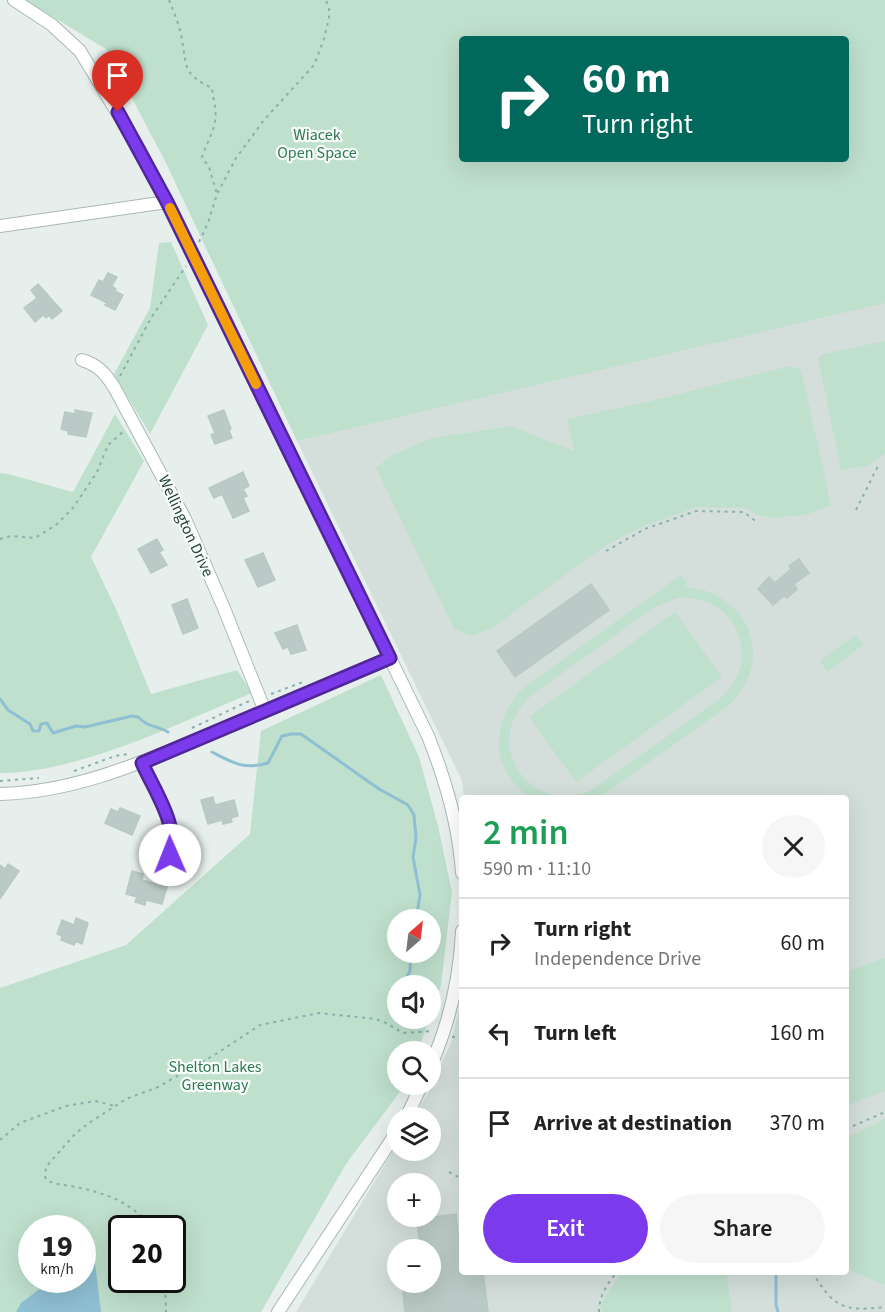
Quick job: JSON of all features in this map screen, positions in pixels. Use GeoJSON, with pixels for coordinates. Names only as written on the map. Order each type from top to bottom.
{"type":"FeatureCollection","features":[{"type":"Feature","properties":{"kind":"street"},"geometry":{"type":"LineString","coordinates":[[14,0],[52,25],[80,51],[132,137],[167,202],[428,736],[440,766],[457,827],[459,845]]}},
{"type":"Feature","properties":{"kind":"street"},"geometry":{"type":"LineString","coordinates":[[0,226],[167,202]]}},
{"type":"Feature","properties":{"kind":"street","name":"Wellington Drive"},"geometry":{"type":"LineString","coordinates":[[82,360],[94,364],[104,372],[134,421],[185,519],[265,711]]}},
{"type":"Feature","properties":{"kind":"street"},"geometry":{"type":"LineString","coordinates":[[0,794],[62,787],[87,781],[140,758],[265,711],[390,658]]}},
{"type":"Feature","properties":{"kind":"street"},"geometry":{"type":"LineString","coordinates":[[440,1041],[453,998],[459,962]]}},
{"type":"Feature","properties":{"kind":"street"},"geometry":{"type":"LineString","coordinates":[[278,1312],[387,1147]]}},
{"type":"Feature","properties":{"kind":"lane"},"geometry":{"type":"LineString","coordinates":[[140,758],[166,814],[170,829],[173,844],[170,855],[163,861]]}},
{"type":"Feature","properties":{"kind":"path"},"geometry":{"type":"LineString","coordinates":[[169,0],[182,40],[186,68],[199,82],[212,87],[216,118],[202,157],[209,167],[217,194]]}},
{"type":"Feature","properties":{"kind":"path"},"geometry":{"type":"LineString","coordinates":[[114,387],[151,318],[171,291],[193,254],[208,223],[217,194],[236,158],[264,120],[314,65],[329,18],[326,0]]}},
{"type":"Feature","properties":{"kind":"path"},"geometry":{"type":"LineString","coordinates":[[0,539],[11,536],[34,538],[56,525],[73,508],[77,499],[91,482],[108,445],[134,421]]}},
{"type":"Feature","properties":{"kind":"path"},"geometry":{"type":"LineString","coordinates":[[856,510],[879,464]]}},
{"type":"Feature","properties":{"kind":"path"},"geometry":{"type":"LineString","coordinates":[[606,551],[645,529],[696,511],[744,512],[758,523]]}},
{"type":"Feature","properties":{"kind":"path"},"geometry":{"type":"LineString","coordinates":[[187,730],[259,697],[312,678]]}},
{"type":"Feature","properties":{"kind":"path"},"geometry":{"type":"LineString","coordinates":[[66,774],[115,756],[140,758]]}},
{"type":"Feature","properties":{"kind":"path"},"geometry":{"type":"LineString","coordinates":[[0,781],[46,777]]}},
{"type":"Feature","properties":{"kind":"path"},"geometry":{"type":"LineString","coordinates":[[140,1215],[121,1202],[94,1192],[54,1183],[45,1177],[46,1167],[76,1134],[126,1099],[158,1087],[266,1023],[319,1013],[376,1019],[405,1033],[432,1031]]}},
{"type":"Feature","properties":{"kind":"path"},"geometry":{"type":"LineString","coordinates":[[452,1037],[459,1036]]}},
{"type":"Feature","properties":{"kind":"path"},"geometry":{"type":"LineString","coordinates":[[0,1140],[20,1123],[66,1106],[95,1101],[115,1106]]}},
{"type":"Feature","properties":{"kind":"path"},"geometry":{"type":"LineString","coordinates":[[849,1128],[885,1113]]}},
{"type":"Feature","properties":{"kind":"path"},"geometry":{"type":"LineString","coordinates":[[449,1172],[459,1177]]}},
{"type":"Feature","properties":{"kind":"path"},"geometry":{"type":"LineString","coordinates":[[599,1312],[603,1292],[615,1275]]}},
{"type":"Feature","properties":{"kind":"path"},"geometry":{"type":"LineString","coordinates":[[814,1275],[833,1302],[841,1307],[865,1311],[885,1307]]}},
{"type":"Feature","properties":{"kind":"path"},"geometry":{"type":"LineString","coordinates":[[165,1293],[166,1312]]}},
{"type":"Feature","properties":{"kind":"shaded area"},"geometry":{"type":"Polygon","coordinates":[[[885,300],[885,1312],[296,1312],[387,1161],[441,1161],[441,1107],[420,1107],[427,1095],[441,1095],[441,1065],[451,1042],[459,1010],[459,1275],[849,1275],[849,795],[464,795],[462,781],[297,441],[609,360],[885,300]]]}},
{"type":"Feature","properties":{"kind":"green space","name":"Wiacek Open Space"},"geometry":{"type":"Polygon","coordinates":[[[25,0],[885,0],[885,303],[297,441],[165,161],[106,49],[25,0]]]}},
{"type":"Feature","properties":{"kind":"green space"},"geometry":{"type":"Polygon","coordinates":[[[171,242],[208,325],[150,434],[114,374],[150,308],[159,243],[171,242]]]}},
{"type":"Feature","properties":{"kind":"green space"},"geometry":{"type":"Polygon","coordinates":[[[885,341],[885,454],[868,466],[841,470],[818,358],[823,354],[885,341]]]}},
{"type":"Feature","properties":{"kind":"green space"},"geometry":{"type":"Polygon","coordinates":[[[790,366],[800,369],[804,382],[831,505],[805,515],[771,518],[757,515],[746,508],[697,507],[643,526],[605,546],[492,628],[472,636],[454,629],[376,468],[392,455],[429,439],[510,426],[574,451],[567,419],[651,401],[790,366]]]}},
{"type":"Feature","properties":{"kind":"green space"},"geometry":{"type":"Polygon","coordinates":[[[115,414],[144,461],[91,557],[117,611],[151,694],[237,670],[252,693],[95,756],[31,771],[0,773],[0,473],[73,492],[115,414]]]}},
{"type":"Feature","properties":{"kind":"green space"},"geometry":{"type":"Polygon","coordinates":[[[681,575],[687,583],[684,587],[707,591],[727,601],[741,616],[750,633],[753,652],[750,672],[741,692],[724,709],[603,795],[572,795],[590,791],[718,700],[732,684],[740,667],[742,649],[738,632],[729,618],[716,606],[698,599],[677,598],[653,608],[532,695],[517,713],[510,733],[511,752],[517,769],[530,783],[547,793],[560,795],[528,795],[507,774],[501,760],[500,728],[514,699],[526,686],[681,575]]]}},
{"type":"Feature","properties":{"kind":"green space"},"geometry":{"type":"Polygon","coordinates":[[[675,612],[722,677],[576,782],[529,717],[675,612]]]}},
{"type":"Feature","properties":{"kind":"green space"},"geometry":{"type":"Polygon","coordinates":[[[855,635],[863,645],[827,672],[820,661],[855,635]]]}},
{"type":"Feature","properties":{"kind":"green space","name":"Shelton Lakes Greenway"},"geometry":{"type":"Polygon","coordinates":[[[381,675],[419,757],[438,826],[452,892],[441,985],[441,975],[387,975],[387,1029],[426,1029],[421,1041],[387,1041],[387,1095],[398,1095],[346,1164],[261,1312],[0,1312],[0,988],[126,945],[250,834],[261,731],[381,675]]]}},
{"type":"Feature","properties":{"kind":"green space"},"geometry":{"type":"Polygon","coordinates":[[[885,958],[885,1091],[849,1105],[849,971],[885,958]]]}},
{"type":"Feature","properties":{"kind":"green space"},"geometry":{"type":"Polygon","coordinates":[[[885,1119],[885,1285],[849,1269],[849,1137],[885,1119]]]}},
{"type":"Feature","properties":{"kind":"green space"},"geometry":{"type":"Polygon","coordinates":[[[620,1275],[726,1275],[732,1312],[602,1312],[601,1303],[620,1275]]]}},
{"type":"Feature","properties":{"kind":"water"},"geometry":{"type":"Polygon","coordinates":[[[96,1271],[101,1312],[16,1312],[21,1303],[34,1293],[96,1293],[96,1271]]]}},
{"type":"Feature","properties":{"kind":"building"},"geometry":{"type":"Polygon","coordinates":[[[108,273],[117,277],[112,286],[116,289],[115,291],[123,295],[115,310],[91,295],[99,280],[103,282],[108,273]]]}},
{"type":"Feature","properties":{"kind":"building"},"geometry":{"type":"Polygon","coordinates":[[[38,284],[62,311],[52,319],[49,315],[46,318],[43,315],[35,322],[24,308],[37,298],[31,290],[38,284]]]}},
{"type":"Feature","properties":{"kind":"building"},"geometry":{"type":"Polygon","coordinates":[[[75,410],[92,413],[86,437],[68,434],[68,431],[61,429],[65,412],[75,414],[75,410]]]}},
{"type":"Feature","properties":{"kind":"building"},"geometry":{"type":"Polygon","coordinates":[[[224,410],[232,438],[215,444],[211,435],[215,433],[208,416],[224,410]]]}},
{"type":"Feature","properties":{"kind":"building"},"geometry":{"type":"Polygon","coordinates":[[[243,472],[249,486],[243,489],[247,496],[243,498],[249,511],[233,518],[222,494],[214,498],[209,488],[243,472]]]}},
{"type":"Feature","properties":{"kind":"building"},"geometry":{"type":"Polygon","coordinates":[[[157,539],[163,550],[159,552],[167,565],[151,573],[138,549],[157,539]]]}},
{"type":"Feature","properties":{"kind":"building"},"geometry":{"type":"Polygon","coordinates":[[[263,553],[275,580],[258,587],[245,560],[263,553]]]}},
{"type":"Feature","properties":{"kind":"building"},"geometry":{"type":"Polygon","coordinates":[[[799,559],[809,573],[794,584],[797,589],[787,598],[785,595],[773,605],[758,589],[769,577],[775,583],[791,569],[789,566],[799,559]]]}},
{"type":"Feature","properties":{"kind":"building"},"geometry":{"type":"Polygon","coordinates":[[[591,584],[609,610],[515,677],[497,651],[591,584]]]}},
{"type":"Feature","properties":{"kind":"building"},"geometry":{"type":"Polygon","coordinates":[[[187,599],[198,628],[183,634],[172,605],[187,599]]]}},
{"type":"Feature","properties":{"kind":"building"},"geometry":{"type":"Polygon","coordinates":[[[297,625],[306,650],[291,654],[288,647],[283,649],[275,633],[297,625]]]}},
{"type":"Feature","properties":{"kind":"building"},"geometry":{"type":"Polygon","coordinates":[[[213,797],[215,805],[234,800],[238,816],[231,818],[232,822],[223,824],[222,820],[208,824],[201,800],[213,797]]]}},
{"type":"Feature","properties":{"kind":"building"},"geometry":{"type":"Polygon","coordinates":[[[120,808],[140,816],[132,835],[105,823],[111,809],[118,812],[120,808]]]}},
{"type":"Feature","properties":{"kind":"building"},"geometry":{"type":"Polygon","coordinates":[[[8,864],[19,871],[0,899],[0,865],[5,869],[8,864]]]}},
{"type":"Feature","properties":{"kind":"building"},"geometry":{"type":"Polygon","coordinates":[[[132,871],[143,874],[142,880],[167,887],[162,904],[146,900],[145,905],[135,902],[137,897],[126,894],[132,871]]]}},
{"type":"Feature","properties":{"kind":"building"},"geometry":{"type":"Polygon","coordinates":[[[76,918],[88,923],[82,944],[76,941],[74,945],[61,940],[62,936],[57,934],[62,920],[74,925],[76,918]]]}},
{"type":"Feature","properties":{"kind":"building"},"geometry":{"type":"Polygon","coordinates":[[[456,1214],[459,1275],[483,1275],[488,1312],[405,1312],[403,1293],[441,1293],[441,1239],[419,1239],[418,1227],[441,1227],[441,1216],[456,1214]]]}},
{"type":"Feature","properties":{"kind":"waterway"},"geometry":{"type":"LineString","coordinates":[[0,699],[8,710],[30,724],[33,731],[39,731],[41,724],[47,723],[53,733],[76,726],[85,727],[132,716],[168,732]]}},
{"type":"Feature","properties":{"kind":"waterway"},"geometry":{"type":"LineString","coordinates":[[212,752],[239,764],[260,765],[268,763],[282,736],[301,734],[379,789],[408,805],[414,815],[416,838],[413,857],[420,895],[418,909]]}},
{"type":"Feature","properties":{"kind":"waterway"},"geometry":{"type":"LineString","coordinates":[[408,975],[410,963]]}},
{"type":"Feature","properties":{"kind":"waterway"},"geometry":{"type":"LineString","coordinates":[[776,1275],[778,1312]]}},
{"type":"Feature","properties":{"kind":"slow traffic"},"geometry":{"type":"LineString","coordinates":[[170,208],[256,384]]}},
{"type":"Feature","properties":{"kind":"route"},"geometry":{"type":"LineString","coordinates":[[118,112],[167,202],[390,658],[142,763],[166,814],[173,844],[170,855]]}}]}
